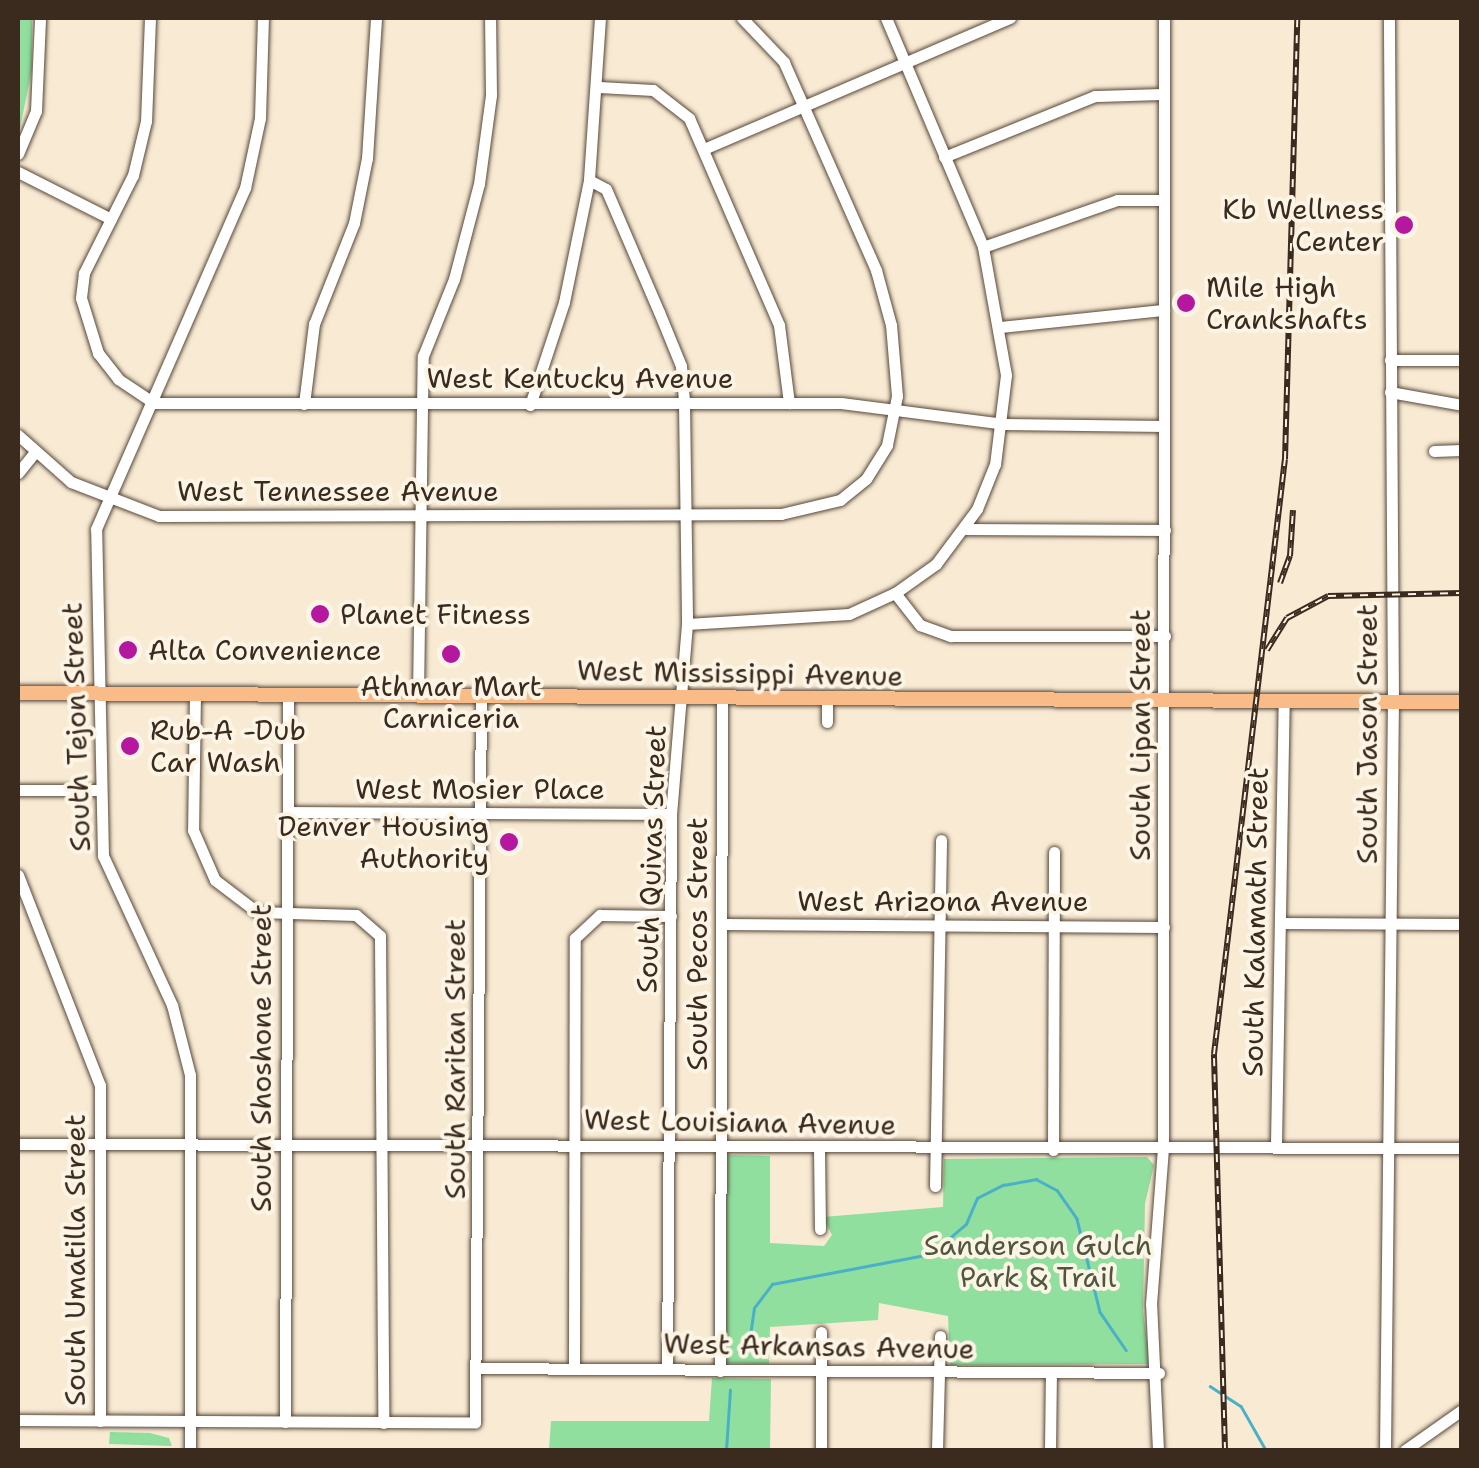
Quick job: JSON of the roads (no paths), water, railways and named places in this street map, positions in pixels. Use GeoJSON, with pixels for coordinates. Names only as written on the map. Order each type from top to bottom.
{"type":"FeatureCollection","features":[{"type":"Feature","properties":{"kind":"main road","name":"West Mississippi Avenue"},"geometry":{"type":"LineString","coordinates":[[18,693],[1462,702]]}},
{"type":"Feature","properties":{"kind":"street"},"geometry":{"type":"LineString","coordinates":[[18,154],[36,111],[40,18]]}},
{"type":"Feature","properties":{"kind":"street"},"geometry":{"type":"LineString","coordinates":[[150,18],[146,121],[133,175],[84,273],[87,330],[98,353],[118,379],[154,403]]}},
{"type":"Feature","properties":{"kind":"street","name":"South Tejon Street"},"geometry":{"type":"LineString","coordinates":[[190,1450],[190,1075],[172,1005],[103,856],[98,790],[96,529],[154,403],[250,172],[262,106],[263,18]]}},
{"type":"Feature","properties":{"kind":"street"},"geometry":{"type":"LineString","coordinates":[[304,404],[314,324],[354,223],[367,158],[376,18]]}},
{"type":"Feature","properties":{"kind":"street"},"geometry":{"type":"LineString","coordinates":[[418,695],[418,404],[423,356],[454,279],[479,184],[491,95],[490,18]]}},
{"type":"Feature","properties":{"kind":"street"},"geometry":{"type":"LineString","coordinates":[[530,405],[564,302],[589,180],[599,87],[600,18]]}},
{"type":"Feature","properties":{"kind":"street"},"geometry":{"type":"LineString","coordinates":[[742,18],[784,62],[876,270],[894,345],[895,411]]}},
{"type":"Feature","properties":{"kind":"street"},"geometry":{"type":"LineString","coordinates":[[687,624],[849,614],[895,594],[936,564],[966,529],[991,477],[1004,424],[1001,327],[983,247],[886,18]]}},
{"type":"Feature","properties":{"kind":"street"},"geometry":{"type":"LineString","coordinates":[[706,148],[1009,18]]}},
{"type":"Feature","properties":{"kind":"street","name":"South Lipan Street"},"geometry":{"type":"LineString","coordinates":[[1158,1450],[1153,1214],[1163,1149],[1164,18]]}},
{"type":"Feature","properties":{"kind":"street","name":"South Jason Street"},"geometry":{"type":"LineString","coordinates":[[1385,1450],[1386,1146],[1392,923],[1389,18]]}},
{"type":"Feature","properties":{"kind":"street"},"geometry":{"type":"LineString","coordinates":[[599,87],[638,87],[662,95],[690,118],[778,325],[789,403]]}},
{"type":"Feature","properties":{"kind":"street"},"geometry":{"type":"LineString","coordinates":[[944,158],[1096,96],[1164,94]]}},
{"type":"Feature","properties":{"kind":"street"},"geometry":{"type":"LineString","coordinates":[[18,172],[112,219]]}},
{"type":"Feature","properties":{"kind":"street","name":"South Quivas Street"},"geometry":{"type":"LineString","coordinates":[[589,180],[606,189],[659,312],[680,366],[684,403],[687,624],[671,814],[667,1368]]}},
{"type":"Feature","properties":{"kind":"street"},"geometry":{"type":"LineString","coordinates":[[983,247],[1117,200],[1164,200]]}},
{"type":"Feature","properties":{"kind":"street"},"geometry":{"type":"LineString","coordinates":[[1001,327],[1164,310]]}},
{"type":"Feature","properties":{"kind":"street"},"geometry":{"type":"LineString","coordinates":[[1390,360],[1462,360]]}},
{"type":"Feature","properties":{"kind":"street"},"geometry":{"type":"LineString","coordinates":[[1390,392],[1462,405]]}},
{"type":"Feature","properties":{"kind":"street","name":"West Kentucky Avenue"},"geometry":{"type":"LineString","coordinates":[[154,403],[789,403],[1004,424],[1164,426]]}},
{"type":"Feature","properties":{"kind":"street","name":"West Tennessee Avenue"},"geometry":{"type":"LineString","coordinates":[[18,435],[34,453],[107,500],[159,516],[798,513],[850,494],[882,456],[895,411]]}},
{"type":"Feature","properties":{"kind":"street"},"geometry":{"type":"LineString","coordinates":[[1434,451],[1462,450]]}},
{"type":"Feature","properties":{"kind":"street"},"geometry":{"type":"LineString","coordinates":[[18,472],[34,453]]}},
{"type":"Feature","properties":{"kind":"street"},"geometry":{"type":"LineString","coordinates":[[966,529],[1165,530]]}},
{"type":"Feature","properties":{"kind":"street"},"geometry":{"type":"LineString","coordinates":[[895,594],[920,625],[951,636],[1165,636]]}},
{"type":"Feature","properties":{"kind":"street"},"geometry":{"type":"LineString","coordinates":[[18,1420],[383,1423],[380,936],[356,915],[257,912],[229,896],[196,843],[195,693]]}},
{"type":"Feature","properties":{"kind":"street","name":"South Shoshone Street"},"geometry":{"type":"LineString","coordinates":[[285,1422],[288,695]]}},
{"type":"Feature","properties":{"kind":"street","name":"South Raritan Street"},"geometry":{"type":"LineString","coordinates":[[383,1423],[475,1422],[481,696]]}},
{"type":"Feature","properties":{"kind":"street","name":"South Pecos Street"},"geometry":{"type":"LineString","coordinates":[[720,1370],[722,698]]}},
{"type":"Feature","properties":{"kind":"street"},"geometry":{"type":"LineString","coordinates":[[827,701],[827,722]]}},
{"type":"Feature","properties":{"kind":"street","name":"South Kalamath Street"},"geometry":{"type":"LineString","coordinates":[[1276,1144],[1284,701]]}},
{"type":"Feature","properties":{"kind":"street"},"geometry":{"type":"LineString","coordinates":[[18,790],[98,790]]}},
{"type":"Feature","properties":{"kind":"street","name":"West Mosier Place"},"geometry":{"type":"LineString","coordinates":[[289,812],[671,814]]}},
{"type":"Feature","properties":{"kind":"street"},"geometry":{"type":"LineString","coordinates":[[936,1186],[941,840]]}},
{"type":"Feature","properties":{"kind":"street"},"geometry":{"type":"LineString","coordinates":[[1053,1150],[1054,852]]}},
{"type":"Feature","properties":{"kind":"street","name":"South Umatilla Street"},"geometry":{"type":"LineString","coordinates":[[18,875],[81,1025],[100,1086],[100,1420]]}},
{"type":"Feature","properties":{"kind":"street"},"geometry":{"type":"LineString","coordinates":[[574,1368],[575,938],[600,915],[671,916]]}},
{"type":"Feature","properties":{"kind":"street"},"geometry":{"type":"LineString","coordinates":[[1280,922],[1462,924]]}},
{"type":"Feature","properties":{"kind":"street","name":"West Arizona Avenue"},"geometry":{"type":"LineString","coordinates":[[722,924],[1164,927]]}},
{"type":"Feature","properties":{"kind":"street","name":"West Louisiana Avenue"},"geometry":{"type":"LineString","coordinates":[[18,1144],[190,1141],[1053,1150],[1276,1144],[1462,1148]]}},
{"type":"Feature","properties":{"kind":"street"},"geometry":{"type":"LineString","coordinates":[[819,1148],[820,1230]]}},
{"type":"Feature","properties":{"kind":"street"},"geometry":{"type":"LineString","coordinates":[[821,1332],[821,1450]]}},
{"type":"Feature","properties":{"kind":"street"},"geometry":{"type":"LineString","coordinates":[[937,1450],[940,1336]]}},
{"type":"Feature","properties":{"kind":"street","name":"West Arkansas Avenue"},"geometry":{"type":"LineString","coordinates":[[478,1368],[1158,1373]]}},
{"type":"Feature","properties":{"kind":"street"},"geometry":{"type":"LineString","coordinates":[[1050,1450],[1051,1373]]}},
{"type":"Feature","properties":{"kind":"street"},"geometry":{"type":"LineString","coordinates":[[1405,1450],[1462,1410]]}},
{"type":"Feature","properties":{"kind":"waterway"},"geometry":{"type":"LineString","coordinates":[[748,1350],[754,1308],[772,1284],[931,1254],[966,1224],[977,1198],[1003,1185],[1036,1179],[1057,1190],[1077,1219],[1100,1312],[1126,1350]]}},
{"type":"Feature","properties":{"kind":"waterway"},"geometry":{"type":"LineString","coordinates":[[1210,1386],[1241,1406],[1266,1450]]}},
{"type":"Feature","properties":{"kind":"waterway"},"geometry":{"type":"LineString","coordinates":[[726,1450],[730,1390]]}},
{"type":"Feature","properties":{"kind":"railway"},"geometry":{"type":"LineString","coordinates":[[1225,1450],[1214,1054],[1285,459],[1297,18]]}},
{"type":"Feature","properties":{"kind":"railway"},"geometry":{"type":"LineString","coordinates":[[1280,583],[1290,556],[1293,510]]}},
{"type":"Feature","properties":{"kind":"railway"},"geometry":{"type":"LineString","coordinates":[[1267,650],[1287,618],[1328,596],[1462,593]]}},
{"type":"Feature","properties":{"kind":"place","name":"Kb Wellness Center"},"geometry":{"type":"Point","coordinates":[1404,225]}},
{"type":"Feature","properties":{"kind":"place","name":"Mile High Crankshafts"},"geometry":{"type":"Point","coordinates":[1186,303]}},
{"type":"Feature","properties":{"kind":"place","name":"Planet Fitness"},"geometry":{"type":"Point","coordinates":[320,614]}},
{"type":"Feature","properties":{"kind":"place","name":"Alta Convenience"},"geometry":{"type":"Point","coordinates":[128,650]}},
{"type":"Feature","properties":{"kind":"place","name":"Athmar Mart Carniceria"},"geometry":{"type":"Point","coordinates":[451,654]}},
{"type":"Feature","properties":{"kind":"place","name":"Rub-A -Dub Car Wash"},"geometry":{"type":"Point","coordinates":[130,746]}},
{"type":"Feature","properties":{"kind":"place","name":"Denver Housing Authority"},"geometry":{"type":"Point","coordinates":[509,842]}},
{"type":"Feature","properties":{"kind":"park label","name":"Sanderson Gulch Park & Trail"},"geometry":{"type":"Point","coordinates":[1038,1261]}}]}
